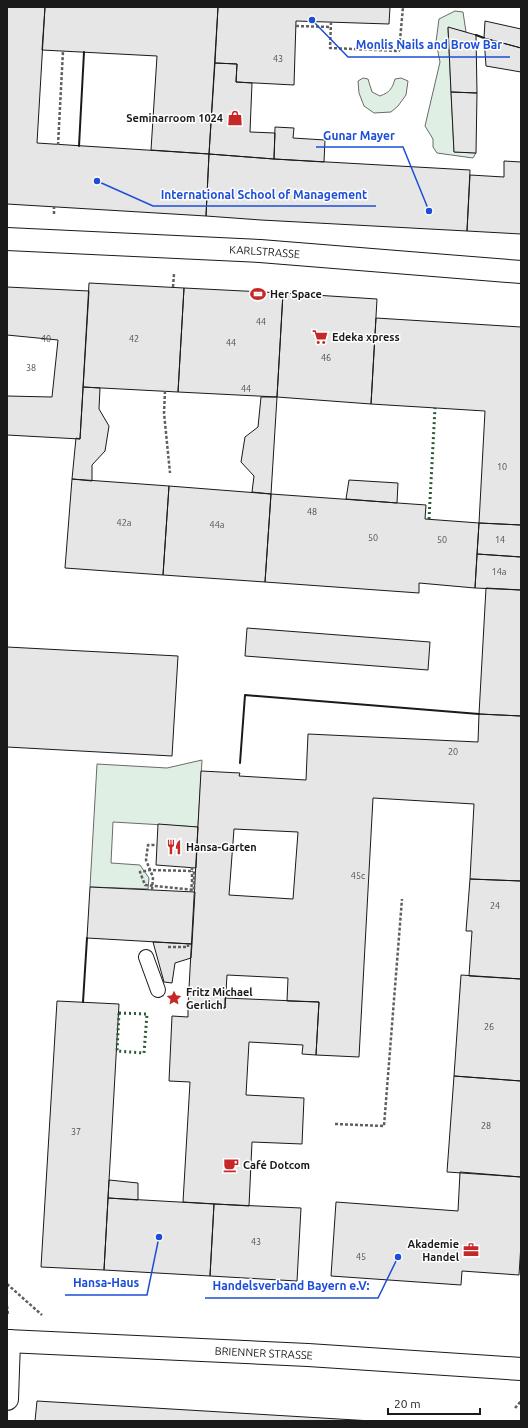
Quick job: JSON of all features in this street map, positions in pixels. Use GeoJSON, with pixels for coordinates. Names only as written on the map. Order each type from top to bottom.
{"type":"FeatureCollection","features":[{"type":"Feature","properties":{"kind":"street","name":"KARLSTRASSE"},"geometry":{"type":"LineString","coordinates":[[7,239],[260,252],[521,272]]}},
{"type":"Feature","properties":{"kind":"street","name":"BRIENNER STRASSE"},"geometry":{"type":"LineString","coordinates":[[8,1341],[308,1355],[521,1369]]}},
{"type":"Feature","properties":{"kind":"street"},"geometry":{"type":"LineString","coordinates":[[7,1398],[8,1341]]}},
{"type":"Feature","properties":{"kind":"lane"},"geometry":{"type":"LineString","coordinates":[[146,957],[158,990]]}},
{"type":"Feature","properties":{"kind":"path"},"geometry":{"type":"LineString","coordinates":[[331,22],[330,48],[399,51],[403,7]]}},
{"type":"Feature","properties":{"kind":"path"},"geometry":{"type":"LineString","coordinates":[[296,26],[331,27]]}},
{"type":"Feature","properties":{"kind":"path"},"geometry":{"type":"LineString","coordinates":[[58,145],[63,51]]}},
{"type":"Feature","properties":{"kind":"path"},"geometry":{"type":"LineString","coordinates":[[165,391],[164,413],[170,473]]}},
{"type":"Feature","properties":{"kind":"path"},"geometry":{"type":"LineString","coordinates":[[152,888],[152,877],[146,860],[148,845],[157,845]]}},
{"type":"Feature","properties":{"kind":"path"},"geometry":{"type":"LineString","coordinates":[[150,870],[192,871],[194,871],[194,890],[152,888],[145,885],[140,872],[150,870]]}},
{"type":"Feature","properties":{"kind":"path"},"geometry":{"type":"LineString","coordinates":[[191,892],[192,871]]}},
{"type":"Feature","properties":{"kind":"path"},"geometry":{"type":"LineString","coordinates":[[335,1124],[384,1126],[402,900]]}},
{"type":"Feature","properties":{"kind":"path"},"geometry":{"type":"LineString","coordinates":[[168,947],[188,947],[188,944]]}},
{"type":"Feature","properties":{"kind":"path"},"geometry":{"type":"LineString","coordinates":[[515,1408],[521,1401]]}},
{"type":"Feature","properties":{"kind":"green space"},"geometry":{"type":"Polygon","coordinates":[[[455,11],[463,12],[466,32],[448,28],[454,152],[476,153],[473,158],[437,153],[433,147],[433,139],[425,126],[440,62],[436,42],[439,19],[455,11]]]}},
{"type":"Feature","properties":{"kind":"green space"},"geometry":{"type":"Polygon","coordinates":[[[363,78],[368,79],[372,92],[380,96],[390,90],[395,79],[401,78],[408,81],[406,95],[398,106],[391,112],[374,113],[364,106],[359,93],[358,81],[363,78]]]}},
{"type":"Feature","properties":{"kind":"green space"},"geometry":{"type":"Polygon","coordinates":[[[202,760],[198,827],[113,822],[111,863],[140,865],[149,878],[148,889],[90,887],[97,764],[167,768],[202,760]]]}},
{"type":"Feature","properties":{"kind":"building"},"geometry":{"type":"Polygon","coordinates":[[[7,7],[45,7],[37,143],[209,154],[206,216],[7,204],[7,7]]]}},
{"type":"Feature","properties":{"kind":"building"},"geometry":{"type":"Polygon","coordinates":[[[45,7],[218,7],[209,154],[151,150],[157,56],[42,50],[45,7]]]}},
{"type":"Feature","properties":{"kind":"building"},"geometry":{"type":"Polygon","coordinates":[[[218,7],[390,7],[389,24],[296,21],[294,85],[236,82],[237,64],[215,63],[218,7]]]}},
{"type":"Feature","properties":{"kind":"building"},"geometry":{"type":"Polygon","coordinates":[[[485,21],[521,29],[521,48],[484,38],[485,21]]]}},
{"type":"Feature","properties":{"kind":"building"},"geometry":{"type":"Polygon","coordinates":[[[448,27],[476,35],[477,93],[451,92],[448,27]]]}},
{"type":"Feature","properties":{"kind":"building"},"geometry":{"type":"Polygon","coordinates":[[[484,38],[521,48],[521,72],[486,66],[484,38]]]}},
{"type":"Feature","properties":{"kind":"building"},"geometry":{"type":"Polygon","coordinates":[[[215,63],[237,64],[236,82],[252,83],[250,132],[275,133],[274,159],[209,154],[215,63]]]}},
{"type":"Feature","properties":{"kind":"building"},"geometry":{"type":"Polygon","coordinates":[[[451,92],[477,93],[476,153],[454,152],[451,92]]]}},
{"type":"Feature","properties":{"kind":"building"},"geometry":{"type":"Polygon","coordinates":[[[275,127],[294,128],[293,138],[325,140],[324,162],[274,159],[275,127]]]}},
{"type":"Feature","properties":{"kind":"building"},"geometry":{"type":"Polygon","coordinates":[[[209,154],[470,170],[467,231],[206,216],[209,154]]]}},
{"type":"Feature","properties":{"kind":"building"},"geometry":{"type":"Polygon","coordinates":[[[504,161],[521,162],[521,234],[467,231],[470,175],[504,177],[504,161]]]}},
{"type":"Feature","properties":{"kind":"building"},"geometry":{"type":"Polygon","coordinates":[[[89,283],[184,288],[178,392],[83,387],[89,283]]]}},
{"type":"Feature","properties":{"kind":"building"},"geometry":{"type":"Polygon","coordinates":[[[7,287],[89,291],[80,439],[7,435],[7,287]]]}},
{"type":"Feature","properties":{"kind":"building"},"geometry":{"type":"Polygon","coordinates":[[[184,288],[283,293],[277,397],[178,392],[184,288]]]}},
{"type":"Feature","properties":{"kind":"building"},"geometry":{"type":"Polygon","coordinates":[[[283,293],[377,299],[371,404],[277,397],[283,293]]]}},
{"type":"Feature","properties":{"kind":"building"},"geometry":{"type":"Polygon","coordinates":[[[376,318],[521,327],[521,525],[479,523],[485,411],[371,404],[376,318]]]}},
{"type":"Feature","properties":{"kind":"building"},"geometry":{"type":"Polygon","coordinates":[[[7,335],[58,340],[52,397],[7,396],[7,335]]]}},
{"type":"Feature","properties":{"kind":"building"},"geometry":{"type":"Polygon","coordinates":[[[83,387],[100,388],[99,409],[109,426],[105,451],[92,465],[92,481],[72,479],[76,438],[80,439],[83,387]]]}},
{"type":"Feature","properties":{"kind":"building"},"geometry":{"type":"Polygon","coordinates":[[[261,397],[277,397],[271,494],[252,492],[254,476],[241,462],[245,437],[258,427],[261,397]]]}},
{"type":"Feature","properties":{"kind":"building"},"geometry":{"type":"Polygon","coordinates":[[[72,479],[169,486],[163,575],[65,568],[72,479]]]}},
{"type":"Feature","properties":{"kind":"building"},"geometry":{"type":"Polygon","coordinates":[[[349,480],[398,483],[397,503],[346,499],[349,480]]]}},
{"type":"Feature","properties":{"kind":"building"},"geometry":{"type":"Polygon","coordinates":[[[169,486],[271,494],[265,582],[163,575],[169,486]]]}},
{"type":"Feature","properties":{"kind":"building"},"geometry":{"type":"Polygon","coordinates":[[[271,494],[426,505],[425,519],[479,523],[475,588],[419,583],[419,593],[265,582],[271,494]]]}},
{"type":"Feature","properties":{"kind":"building"},"geometry":{"type":"Polygon","coordinates":[[[479,523],[521,525],[521,557],[477,554],[479,523]]]}},
{"type":"Feature","properties":{"kind":"building"},"geometry":{"type":"Polygon","coordinates":[[[477,554],[521,557],[521,590],[475,588],[477,554]]]}},
{"type":"Feature","properties":{"kind":"building"},"geometry":{"type":"Polygon","coordinates":[[[486,588],[521,590],[521,716],[479,714],[486,588]]]}},
{"type":"Feature","properties":{"kind":"building"},"geometry":{"type":"Polygon","coordinates":[[[247,628],[430,642],[428,670],[245,656],[247,628]]]}},
{"type":"Feature","properties":{"kind":"building"},"geometry":{"type":"Polygon","coordinates":[[[7,647],[178,656],[172,756],[7,747],[7,647]]]}},
{"type":"Feature","properties":{"kind":"building"},"geometry":{"type":"Polygon","coordinates":[[[479,714],[521,716],[521,881],[470,879],[474,804],[373,798],[359,1057],[316,1055],[319,1002],[287,1001],[288,978],[227,975],[225,1008],[188,1006],[201,771],[240,773],[239,776],[306,780],[308,734],[478,742],[479,714]],[[234,829],[229,895],[293,899],[298,832],[234,829]]]}},
{"type":"Feature","properties":{"kind":"building"},"geometry":{"type":"Polygon","coordinates":[[[158,824],[198,827],[196,868],[156,865],[158,824]]]}},
{"type":"Feature","properties":{"kind":"building"},"geometry":{"type":"Polygon","coordinates":[[[470,879],[521,881],[521,979],[469,976],[472,931],[466,931],[470,879]]]}},
{"type":"Feature","properties":{"kind":"building"},"geometry":{"type":"Polygon","coordinates":[[[90,887],[195,892],[192,944],[87,938],[90,887]]]}},
{"type":"Feature","properties":{"kind":"building"},"geometry":{"type":"Polygon","coordinates":[[[153,942],[192,944],[191,958],[175,963],[172,983],[164,982],[153,942]]]}},
{"type":"Feature","properties":{"kind":"building"},"geometry":{"type":"Polygon","coordinates":[[[461,975],[521,979],[521,1081],[454,1076],[461,975]]]}},
{"type":"Feature","properties":{"kind":"building"},"geometry":{"type":"Polygon","coordinates":[[[225,998],[319,1002],[316,1055],[302,1054],[303,1045],[249,1042],[246,1095],[304,1098],[302,1144],[252,1142],[249,1206],[183,1202],[190,1082],[169,1081],[172,1016],[188,1017],[188,1006],[225,1008],[225,998]]]}},
{"type":"Feature","properties":{"kind":"building"},"geometry":{"type":"Polygon","coordinates":[[[57,1001],[119,1004],[104,1270],[41,1267],[57,1001]]]}},
{"type":"Feature","properties":{"kind":"building"},"geometry":{"type":"Polygon","coordinates":[[[454,1076],[521,1081],[521,1177],[447,1172],[454,1076]]]}},
{"type":"Feature","properties":{"kind":"building"},"geometry":{"type":"Polygon","coordinates":[[[460,1172],[521,1177],[521,1244],[519,1275],[462,1271],[461,1285],[331,1276],[336,1202],[458,1211],[460,1172]]]}},
{"type":"Feature","properties":{"kind":"building"},"geometry":{"type":"Polygon","coordinates":[[[109,1180],[138,1183],[138,1200],[108,1198],[109,1180]]]}},
{"type":"Feature","properties":{"kind":"building"},"geometry":{"type":"Polygon","coordinates":[[[108,1198],[214,1204],[210,1276],[104,1270],[108,1198]]]}},
{"type":"Feature","properties":{"kind":"building"},"geometry":{"type":"Polygon","coordinates":[[[214,1204],[301,1208],[297,1281],[210,1276],[214,1204]]]}},
{"type":"Feature","properties":{"kind":"building"},"geometry":{"type":"Polygon","coordinates":[[[37,1401],[372,1421],[35,1421],[37,1401]]]}},
{"type":"Feature","properties":{"kind":"hedge"},"geometry":{"type":"LineString","coordinates":[[429,519],[435,408]]}},
{"type":"Feature","properties":{"kind":"hedge"},"geometry":{"type":"LineString","coordinates":[[119,1013],[147,1014],[144,1053],[117,1051],[119,1013]]}},
{"type":"Feature","properties":{"kind":"wall"},"geometry":{"type":"LineString","coordinates":[[476,35],[484,38]]}},
{"type":"Feature","properties":{"kind":"wall"},"geometry":{"type":"LineString","coordinates":[[79,146],[84,52]]}},
{"type":"Feature","properties":{"kind":"wall"},"geometry":{"type":"LineString","coordinates":[[240,763],[245,695],[479,714]]}},
{"type":"Feature","properties":{"kind":"wall"},"geometry":{"type":"LineString","coordinates":[[83,1002],[87,938]]}},
{"type":"Feature","properties":{"kind":"place","name":"Monlis Nails and Brow Bar"},"geometry":{"type":"Point","coordinates":[312,20]}},
{"type":"Feature","properties":{"kind":"place","name":"Seminarroom 1024"},"geometry":{"type":"Point","coordinates":[235,118]}},
{"type":"Feature","properties":{"kind":"place","name":"International School of Management"},"geometry":{"type":"Point","coordinates":[97,181]}},
{"type":"Feature","properties":{"kind":"place","name":"Gunar Mayer"},"geometry":{"type":"Point","coordinates":[429,211]}},
{"type":"Feature","properties":{"kind":"place","name":"Her Space"},"geometry":{"type":"Point","coordinates":[258,294]}},
{"type":"Feature","properties":{"kind":"place","name":"Edeka xpress"},"geometry":{"type":"Point","coordinates":[320,337]}},
{"type":"Feature","properties":{"kind":"place","name":"Hansa-Garten"},"geometry":{"type":"Point","coordinates":[174,847]}},
{"type":"Feature","properties":{"kind":"place","name":"Fritz Michael Gerlich"},"geometry":{"type":"Point","coordinates":[174,998]}},
{"type":"Feature","properties":{"kind":"place","name":"Café Dotcom"},"geometry":{"type":"Point","coordinates":[231,1165]}},
{"type":"Feature","properties":{"kind":"place","name":"Hansa-Haus"},"geometry":{"type":"Point","coordinates":[159,1237]}},
{"type":"Feature","properties":{"kind":"place","name":"Akademie Handel"},"geometry":{"type":"Point","coordinates":[471,1250]}},
{"type":"Feature","properties":{"kind":"place","name":"Handelsverband Bayern e.V:"},"geometry":{"type":"Point","coordinates":[398,1257]}}]}
